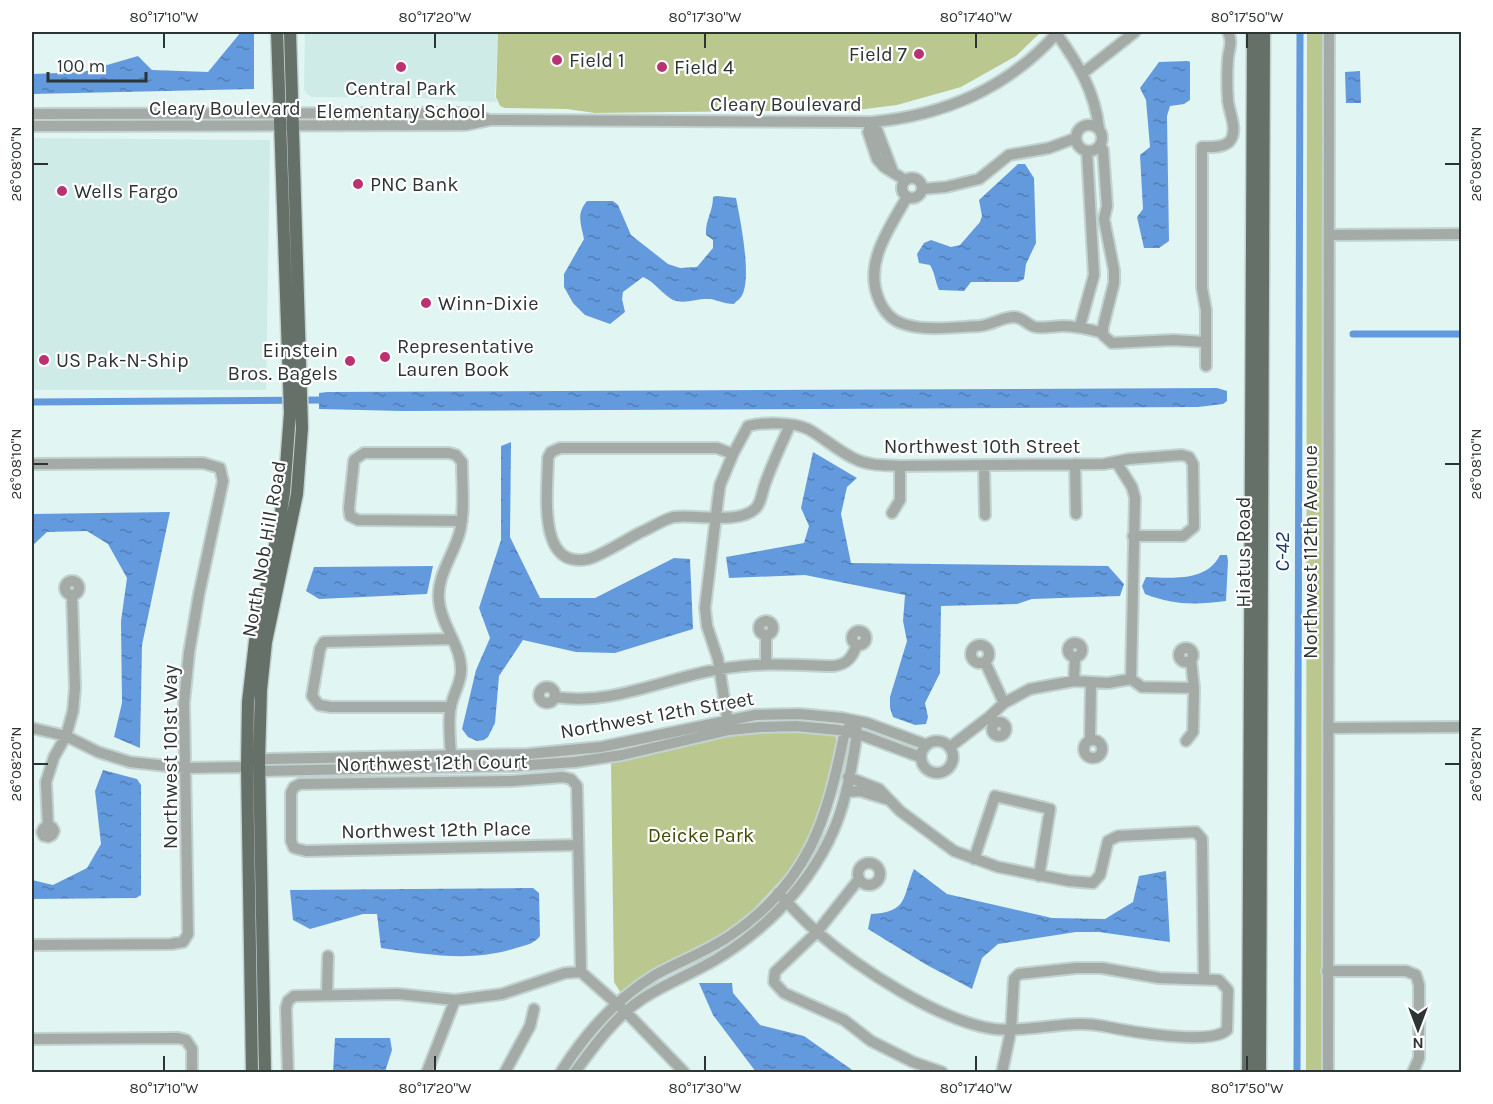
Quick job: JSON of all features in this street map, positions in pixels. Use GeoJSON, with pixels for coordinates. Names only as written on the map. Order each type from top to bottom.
{"type":"FeatureCollection","features":[{"type":"Feature","properties":{"kind":"main road","name":"North Nob Hill Road"},"geometry":{"type":"LineString","coordinates":[[252,1072],[247,713],[255,641],[278,531],[289,451],[302,391],[286,120],[277,32]]}},
{"type":"Feature","properties":{"kind":"main road","name":"North Nob Hill Road"},"geometry":{"type":"LineString","coordinates":[[265,1072],[259,765],[261,690],[266,642],[297,494],[296,413],[289,387],[286,120],[290,32]]}},
{"type":"Feature","properties":{"kind":"main road","name":"Hiatus Road"},"geometry":{"type":"LineString","coordinates":[[1248,1072],[1253,32]]}},
{"type":"Feature","properties":{"kind":"main road","name":"Hiatus Road"},"geometry":{"type":"LineString","coordinates":[[1260,1072],[1264,32]]}},
{"type":"Feature","properties":{"kind":"street","name":"Cleary Boulevard"},"geometry":{"type":"LineString","coordinates":[[32,114],[466,125],[490,120],[872,122],[920,115],[966,100],[1010,75],[1059,32]]}},
{"type":"Feature","properties":{"kind":"street"},"geometry":{"type":"LineString","coordinates":[[1059,32],[1083,73],[1102,137],[1100,145],[1095,150],[1087,151],[1079,147],[1076,138],[1078,131],[1084,126],[1092,125],[1099,129]]}},
{"type":"Feature","properties":{"kind":"street"},"geometry":{"type":"LineString","coordinates":[[1083,73],[1135,32]]}},
{"type":"Feature","properties":{"kind":"street"},"geometry":{"type":"LineString","coordinates":[[1206,366],[1206,310],[1202,288],[1202,147],[1220,146],[1228,143],[1233,136],[1232,113],[1228,101],[1228,55],[1232,48],[1228,32]]}},
{"type":"Feature","properties":{"kind":"street","name":"Northwest 112th Avenue"},"geometry":{"type":"LineString","coordinates":[[1328,1072],[1329,32]]}},
{"type":"Feature","properties":{"kind":"street","name":"Cleary Boulevard"},"geometry":{"type":"LineString","coordinates":[[32,126],[286,120]]}},
{"type":"Feature","properties":{"kind":"street"},"geometry":{"type":"LineString","coordinates":[[872,122],[868,132],[877,159],[884,167],[904,180]]}},
{"type":"Feature","properties":{"kind":"street"},"geometry":{"type":"LineString","coordinates":[[907,197],[915,197],[922,189],[946,187],[979,179],[1009,155],[1049,148],[1076,138]]}},
{"type":"Feature","properties":{"kind":"street"},"geometry":{"type":"LineString","coordinates":[[1100,145],[1103,150],[1107,202],[1104,219],[1114,270],[1114,283],[1103,333]]}},
{"type":"Feature","properties":{"kind":"street"},"geometry":{"type":"LineString","coordinates":[[1080,326],[1094,275],[1087,151]]}},
{"type":"Feature","properties":{"kind":"street"},"geometry":{"type":"LineString","coordinates":[[904,180],[915,178],[921,183],[922,189]]}},
{"type":"Feature","properties":{"kind":"street"},"geometry":{"type":"LineString","coordinates":[[904,180],[902,189],[907,197]]}},
{"type":"Feature","properties":{"kind":"street"},"geometry":{"type":"LineString","coordinates":[[907,197],[876,255],[873,280],[884,310],[903,325],[915,327],[984,326],[1015,317],[1036,327],[1080,326],[1103,333],[1112,343],[1174,340],[1205,342]]}},
{"type":"Feature","properties":{"kind":"street"},"geometry":{"type":"LineString","coordinates":[[1329,235],[1461,234]]}},
{"type":"Feature","properties":{"kind":"street","name":"Northwest 10th Street"},"geometry":{"type":"LineString","coordinates":[[733,454],[748,426],[756,424],[806,428],[854,459],[867,464],[900,466],[1075,464],[1117,463],[1129,459],[1161,456],[1182,455],[1188,458],[1193,464],[1194,527],[1183,536],[1133,536]]}},
{"type":"Feature","properties":{"kind":"street"},"geometry":{"type":"LineString","coordinates":[[728,725],[720,669],[707,626],[705,608],[716,518],[720,485],[733,454],[717,448],[560,448],[551,452],[548,458],[548,528],[555,545],[562,556],[572,560],[590,559],[673,517],[716,518],[748,514],[758,507],[765,484],[790,425]]}},
{"type":"Feature","properties":{"kind":"street"},"geometry":{"type":"LineString","coordinates":[[451,768],[450,707],[461,672],[459,654],[438,602],[444,571],[457,542],[462,521],[462,462],[456,455],[449,453],[364,453],[354,460],[350,516],[358,520],[462,521]]}},
{"type":"Feature","properties":{"kind":"street","name":"Northwest 101st Way"},"geometry":{"type":"LineString","coordinates":[[32,464],[202,463],[220,468],[223,481],[199,594],[189,653],[184,703],[188,934],[183,942],[171,944],[32,945]]}},
{"type":"Feature","properties":{"kind":"street"},"geometry":{"type":"LineString","coordinates":[[1117,463],[1132,488],[1135,498],[1131,679]]}},
{"type":"Feature","properties":{"kind":"street"},"geometry":{"type":"LineString","coordinates":[[1075,464],[1076,514]]}},
{"type":"Feature","properties":{"kind":"street"},"geometry":{"type":"LineString","coordinates":[[984,465],[985,515]]}},
{"type":"Feature","properties":{"kind":"street"},"geometry":{"type":"LineString","coordinates":[[892,513],[900,500],[900,466]]}},
{"type":"Feature","properties":{"kind":"street"},"geometry":{"type":"LineString","coordinates":[[48,826],[46,782],[54,757],[66,736],[73,711],[75,688],[72,595]]}},
{"type":"Feature","properties":{"kind":"street"},"geometry":{"type":"LineString","coordinates":[[766,636],[766,664]]}},
{"type":"Feature","properties":{"kind":"street"},"geometry":{"type":"LineString","coordinates":[[450,707],[331,707],[319,705],[312,696],[320,649],[324,642],[452,639]]}},
{"type":"Feature","properties":{"kind":"street"},"geometry":{"type":"LineString","coordinates":[[555,697],[571,700],[590,699],[647,689],[720,669],[766,664],[844,665],[852,656],[857,645]]}},
{"type":"Feature","properties":{"kind":"street"},"geometry":{"type":"LineString","coordinates":[[1074,657],[1074,681]]}},
{"type":"Feature","properties":{"kind":"street"},"geometry":{"type":"LineString","coordinates":[[1186,741],[1193,732],[1194,688],[1191,660]]}},
{"type":"Feature","properties":{"kind":"street"},"geometry":{"type":"LineString","coordinates":[[985,662],[1004,703]]}},
{"type":"Feature","properties":{"kind":"street"},"geometry":{"type":"LineString","coordinates":[[950,747],[991,720],[1004,703],[1030,688],[1074,681],[1108,683],[1131,679],[1142,687],[1194,688]]}},
{"type":"Feature","properties":{"kind":"street"},"geometry":{"type":"LineString","coordinates":[[1090,739],[1091,683]]}},
{"type":"Feature","properties":{"kind":"street","name":"Northwest 12th Street"},"geometry":{"type":"LineString","coordinates":[[32,728],[66,736],[98,752],[130,762],[185,768],[528,754],[601,747],[728,725],[796,726],[845,731],[920,757],[925,769],[930,772],[943,772],[952,764],[953,758],[950,747],[936,741],[927,745],[867,723],[799,714],[755,715],[728,725],[622,755],[575,762],[451,768],[259,765]]}},
{"type":"Feature","properties":{"kind":"street"},"geometry":{"type":"LineString","coordinates":[[561,1072],[588,1034],[617,1004],[654,976],[730,936],[758,914],[800,867],[815,840],[830,800],[845,731],[855,721]]}},
{"type":"Feature","properties":{"kind":"street"},"geometry":{"type":"LineString","coordinates":[[575,1072],[597,1041],[639,1000],[714,961],[754,933],[787,902],[811,872],[833,832],[847,792],[857,734],[855,721]]}},
{"type":"Feature","properties":{"kind":"street"},"geometry":{"type":"LineString","coordinates":[[1328,728],[1461,727]]}},
{"type":"Feature","properties":{"kind":"street"},"geometry":{"type":"LineString","coordinates":[[920,757],[927,745]]}},
{"type":"Feature","properties":{"kind":"street","name":"Northwest 12th Court"},"geometry":{"type":"LineString","coordinates":[[294,848],[291,841],[291,794],[294,787],[300,784],[512,781],[563,777],[571,779],[577,786],[578,845]]}},
{"type":"Feature","properties":{"kind":"street"},"geometry":{"type":"LineString","coordinates":[[848,777],[879,789],[889,800],[954,851],[998,867],[1039,876],[1093,883],[1100,875],[1108,841],[1118,836],[1196,832],[1202,839],[1204,979]]}},
{"type":"Feature","properties":{"kind":"street"},"geometry":{"type":"LineString","coordinates":[[847,792],[860,791],[889,800]]}},
{"type":"Feature","properties":{"kind":"street"},"geometry":{"type":"LineString","coordinates":[[974,859],[995,796],[1050,809],[1039,876]]}},
{"type":"Feature","properties":{"kind":"street"},"geometry":{"type":"LineString","coordinates":[[578,845],[581,972]]}},
{"type":"Feature","properties":{"kind":"street","name":"Northwest 12th Place"},"geometry":{"type":"LineString","coordinates":[[294,848],[306,851],[578,845]]}},
{"type":"Feature","properties":{"kind":"street"},"geometry":{"type":"LineString","coordinates":[[859,879],[817,932],[775,972],[774,982],[784,993],[844,1020],[871,1041],[913,1062],[942,1072]]}},
{"type":"Feature","properties":{"kind":"street"},"geometry":{"type":"LineString","coordinates":[[778,893],[817,932],[859,964],[915,1000],[970,1024],[1011,1030],[1094,1024],[1136,1032],[1177,1036],[1222,1035],[1227,1030],[1228,990],[1219,980],[1159,978],[1102,968],[1076,968],[1019,975],[1014,979],[1011,1030],[1002,1072]]}},
{"type":"Feature","properties":{"kind":"street"},"geometry":{"type":"LineString","coordinates":[[327,994],[328,956]]}},
{"type":"Feature","properties":{"kind":"street"},"geometry":{"type":"LineString","coordinates":[[1327,971],[1406,971],[1416,975],[1419,985],[1419,1058],[1413,1072]]}},
{"type":"Feature","properties":{"kind":"street"},"geometry":{"type":"LineString","coordinates":[[288,1072],[286,1008],[288,1001],[294,996],[398,994],[455,1000],[502,994],[565,973],[581,972],[626,1012],[684,1072]]}},
{"type":"Feature","properties":{"kind":"street"},"geometry":{"type":"LineString","coordinates":[[427,1072],[455,1000]]}},
{"type":"Feature","properties":{"kind":"street"},"geometry":{"type":"LineString","coordinates":[[506,1072],[530,1026],[534,1009]]}},
{"type":"Feature","properties":{"kind":"street"},"geometry":{"type":"LineString","coordinates":[[32,1039],[178,1038],[186,1040],[192,1049],[192,1072]]}},
{"type":"Feature","properties":{"kind":"shaded area","name":"Central Park Elementary School"},"geometry":{"type":"Polygon","coordinates":[[[305,32],[498,32],[495,97],[497,102],[423,98],[312,97],[304,89],[305,32]]]}},
{"type":"Feature","properties":{"kind":"shaded area"},"geometry":{"type":"Polygon","coordinates":[[[32,138],[270,140],[266,390],[32,390],[32,138]]]}},
{"type":"Feature","properties":{"kind":"green space"},"geometry":{"type":"Polygon","coordinates":[[[498,32],[1041,32],[1016,56],[961,87],[897,105],[857,110],[595,113],[567,109],[500,106],[496,97],[498,32]]]}},
{"type":"Feature","properties":{"kind":"green space"},"geometry":{"type":"Polygon","coordinates":[[[1307,32],[1325,32],[1326,1072],[1306,1072],[1307,32]]]}},
{"type":"Feature","properties":{"kind":"green space","name":"Deicke Park"},"geometry":{"type":"Polygon","coordinates":[[[765,731],[835,735],[838,744],[818,828],[795,865],[751,912],[714,942],[633,984],[622,995],[614,982],[611,762],[726,737],[765,731]]]}},
{"type":"Feature","properties":{"kind":"water"},"geometry":{"type":"Polygon","coordinates":[[[241,32],[254,32],[254,89],[32,94],[32,74],[83,72],[138,56],[152,70],[208,72],[241,32]]]}},
{"type":"Feature","properties":{"kind":"water"},"geometry":{"type":"Polygon","coordinates":[[[1159,62],[1190,62],[1190,100],[1184,104],[1170,106],[1167,116],[1169,241],[1159,248],[1144,248],[1137,217],[1143,209],[1140,155],[1150,147],[1146,100],[1140,88],[1159,62]]]}},
{"type":"Feature","properties":{"kind":"water"},"geometry":{"type":"Polygon","coordinates":[[[1360,71],[1361,103],[1346,103],[1345,72],[1360,71]]]}},
{"type":"Feature","properties":{"kind":"water"},"geometry":{"type":"Polygon","coordinates":[[[1018,164],[1025,164],[1034,178],[1036,243],[1026,264],[1024,279],[1018,282],[971,282],[964,291],[939,290],[930,265],[919,263],[917,254],[924,243],[931,240],[951,247],[960,245],[980,222],[982,216],[979,200],[1018,164]]]}},
{"type":"Feature","properties":{"kind":"water"},"geometry":{"type":"Polygon","coordinates":[[[713,197],[736,198],[743,234],[746,277],[741,297],[734,304],[711,299],[683,302],[673,300],[643,277],[623,292],[625,312],[610,324],[585,315],[573,303],[564,287],[564,274],[584,239],[580,215],[587,201],[613,201],[618,205],[631,235],[668,264],[680,268],[697,267],[713,248],[713,240],[706,235],[706,230],[713,197]]]}},
{"type":"Feature","properties":{"kind":"water"},"geometry":{"type":"Polygon","coordinates":[[[1217,388],[1227,391],[1227,401],[1223,404],[1198,407],[402,411],[319,409],[319,393],[327,392],[1217,388]]]}},
{"type":"Feature","properties":{"kind":"water"},"geometry":{"type":"Polygon","coordinates":[[[511,442],[510,537],[540,598],[595,598],[674,558],[690,559],[693,629],[615,653],[576,652],[523,640],[499,676],[495,723],[488,737],[477,741],[468,737],[462,729],[476,670],[490,638],[479,608],[501,540],[501,446],[511,442]]]}},
{"type":"Feature","properties":{"kind":"water"},"geometry":{"type":"Polygon","coordinates":[[[813,452],[857,478],[847,487],[841,514],[851,563],[1108,566],[1124,584],[1120,596],[1032,599],[1017,604],[941,606],[940,673],[925,703],[928,717],[926,724],[915,725],[893,717],[890,697],[907,641],[903,621],[905,595],[805,575],[729,578],[726,557],[804,543],[809,526],[801,508],[813,452]]]}},
{"type":"Feature","properties":{"kind":"water"},"geometry":{"type":"Polygon","coordinates":[[[170,512],[142,645],[140,748],[114,737],[122,703],[121,621],[127,578],[108,544],[87,531],[47,532],[32,546],[32,514],[170,512]]]}},
{"type":"Feature","properties":{"kind":"water"},"geometry":{"type":"Polygon","coordinates":[[[1220,555],[1227,555],[1228,561],[1226,601],[1184,603],[1145,594],[1142,586],[1146,577],[1177,578],[1197,574],[1214,564],[1220,555]]]}},
{"type":"Feature","properties":{"kind":"water"},"geometry":{"type":"Polygon","coordinates":[[[433,566],[427,594],[319,599],[306,591],[314,567],[433,566]]]}},
{"type":"Feature","properties":{"kind":"water"},"geometry":{"type":"Polygon","coordinates":[[[103,770],[137,779],[141,785],[141,895],[136,898],[32,899],[32,880],[53,885],[87,868],[101,844],[95,791],[103,770]]]}},
{"type":"Feature","properties":{"kind":"water"},"geometry":{"type":"Polygon","coordinates":[[[914,869],[947,894],[1052,918],[1105,919],[1133,902],[1139,876],[1166,871],[1170,942],[1099,932],[1076,932],[998,944],[982,958],[972,989],[925,964],[868,929],[871,914],[892,910],[902,901],[914,869]]]}},
{"type":"Feature","properties":{"kind":"water"},"geometry":{"type":"Polygon","coordinates":[[[533,888],[539,893],[540,936],[538,939],[499,953],[465,956],[432,955],[381,948],[377,914],[363,914],[310,929],[293,920],[290,890],[533,888]]]}},
{"type":"Feature","properties":{"kind":"water"},"geometry":{"type":"Polygon","coordinates":[[[699,983],[732,983],[733,993],[760,1025],[804,1036],[855,1072],[756,1072],[713,1015],[699,983]]]}},
{"type":"Feature","properties":{"kind":"water"},"geometry":{"type":"Polygon","coordinates":[[[335,1038],[390,1038],[392,1050],[385,1072],[333,1072],[335,1038]]]}},
{"type":"Feature","properties":{"kind":"waterway","name":"C-42"},"geometry":{"type":"LineString","coordinates":[[1297,1072],[1300,32]]}},
{"type":"Feature","properties":{"kind":"waterway"},"geometry":{"type":"LineString","coordinates":[[1353,334],[1462,334]]}},
{"type":"Feature","properties":{"kind":"waterway"},"geometry":{"type":"LineString","coordinates":[[32,402],[325,400]]}},
{"type":"Feature","properties":{"kind":"place","name":"Field 7"},"geometry":{"type":"Point","coordinates":[919,54]}},
{"type":"Feature","properties":{"kind":"place","name":"Field 1"},"geometry":{"type":"Point","coordinates":[557,60]}},
{"type":"Feature","properties":{"kind":"place","name":"Central Park Elementary School"},"geometry":{"type":"Point","coordinates":[401,67]}},
{"type":"Feature","properties":{"kind":"place","name":"Field 4"},"geometry":{"type":"Point","coordinates":[662,67]}},
{"type":"Feature","properties":{"kind":"place","name":"PNC Bank"},"geometry":{"type":"Point","coordinates":[358,184]}},
{"type":"Feature","properties":{"kind":"place","name":"Wells Fargo"},"geometry":{"type":"Point","coordinates":[62,191]}},
{"type":"Feature","properties":{"kind":"place","name":"Winn-Dixie"},"geometry":{"type":"Point","coordinates":[426,303]}},
{"type":"Feature","properties":{"kind":"place","name":"Representative Lauren Book"},"geometry":{"type":"Point","coordinates":[385,357]}},
{"type":"Feature","properties":{"kind":"place","name":"US Pak-N-Ship"},"geometry":{"type":"Point","coordinates":[44,360]}},
{"type":"Feature","properties":{"kind":"place","name":"Einstein Bros. Bagels"},"geometry":{"type":"Point","coordinates":[350,361]}}]}
